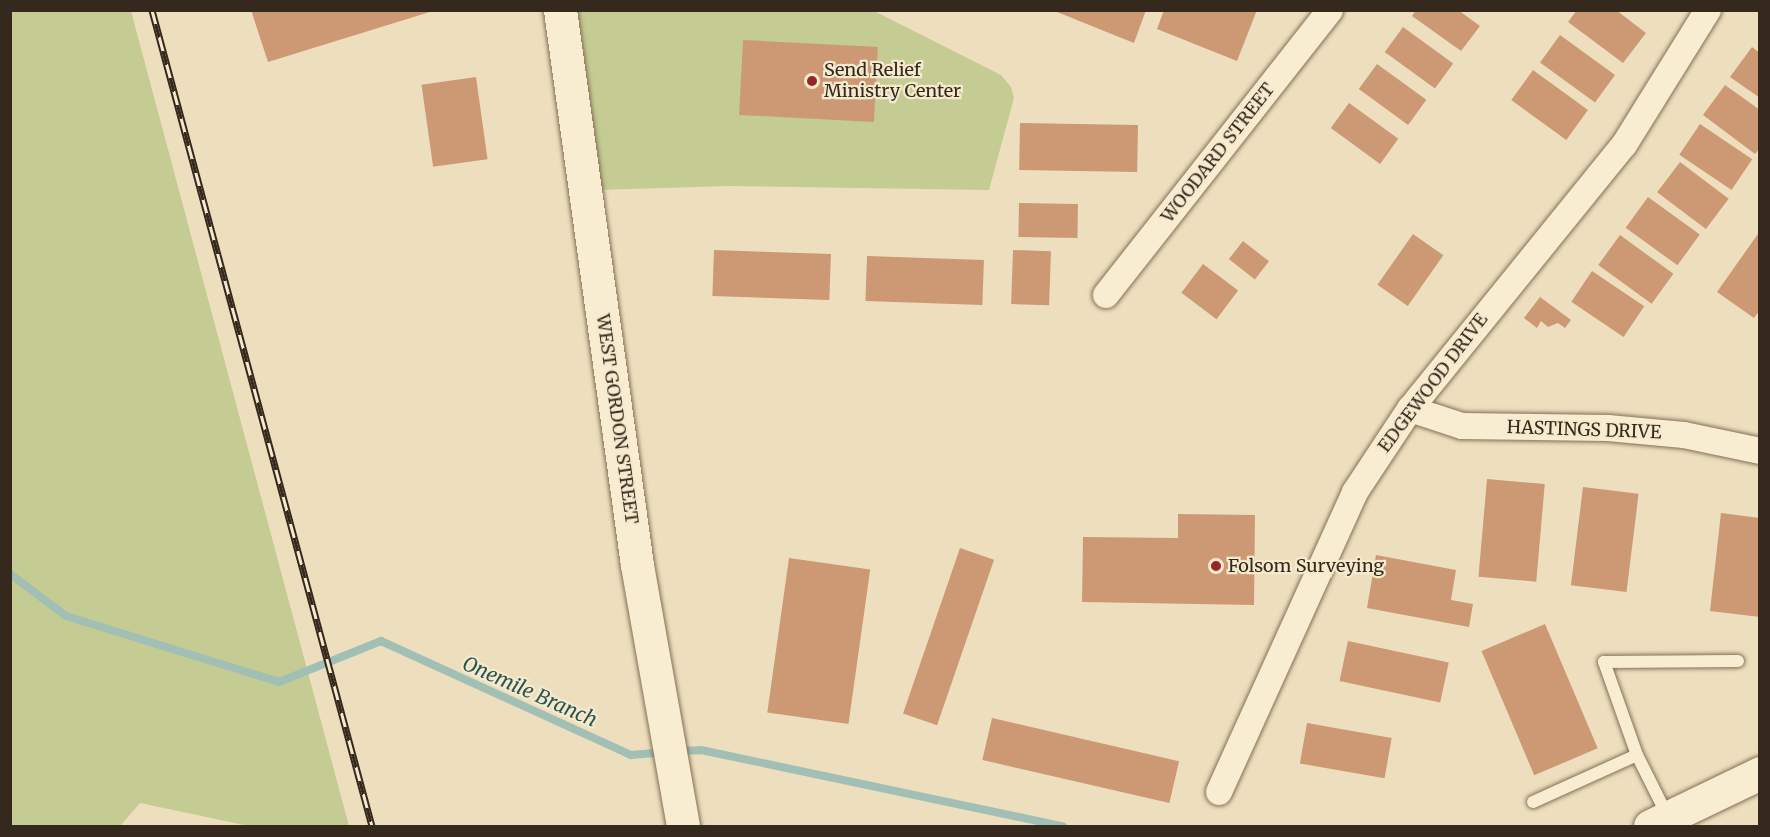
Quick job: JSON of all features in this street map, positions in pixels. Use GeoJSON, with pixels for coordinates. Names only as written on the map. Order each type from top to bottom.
{"type":"FeatureCollection","features":[{"type":"Feature","properties":{"kind":"street","name":"WEST GORDON STREET"},"geometry":{"type":"LineString","coordinates":[[560,10],[638,564],[683,826]]}},
{"type":"Feature","properties":{"kind":"street","name":"WOODARD STREET"},"geometry":{"type":"LineString","coordinates":[[1106,295],[1330,10]]}},
{"type":"Feature","properties":{"kind":"street","name":"EDGEWOOD DRIVE"},"geometry":{"type":"LineString","coordinates":[[1219,792],[1355,492],[1410,409],[1624,145],[1708,10]]}},
{"type":"Feature","properties":{"kind":"street","name":"HASTINGS DRIVE"},"geometry":{"type":"LineString","coordinates":[[1410,409],[1462,426],[1608,428],[1684,435],[1760,451]]}},
{"type":"Feature","properties":{"kind":"street"},"geometry":{"type":"LineString","coordinates":[[1659,822],[1760,773]]}},
{"type":"Feature","properties":{"kind":"lane"},"geometry":{"type":"LineString","coordinates":[[1659,822],[1604,662],[1738,661]]}},
{"type":"Feature","properties":{"kind":"lane"},"geometry":{"type":"LineString","coordinates":[[1533,802],[1637,755]]}},
{"type":"Feature","properties":{"kind":"green space"},"geometry":{"type":"Polygon","coordinates":[[[10,11],[131,11],[349,826],[249,826],[140,803],[120,826],[11,826],[10,11]]]}},
{"type":"Feature","properties":{"kind":"green space"},"geometry":{"type":"Polygon","coordinates":[[[569,11],[874,11],[1001,75],[1011,87],[1014,98],[989,190],[729,186],[596,190],[569,11]]]}},
{"type":"Feature","properties":{"kind":"building"},"geometry":{"type":"Polygon","coordinates":[[[251,10],[433,10],[433,11],[268,62],[251,10]]]}},
{"type":"Feature","properties":{"kind":"building"},"geometry":{"type":"Polygon","coordinates":[[[1052,10],[1146,10],[1134,43],[1052,10]]]}},
{"type":"Feature","properties":{"kind":"building"},"geometry":{"type":"Polygon","coordinates":[[[1164,10],[1257,10],[1237,61],[1157,29],[1164,10]]]}},
{"type":"Feature","properties":{"kind":"building"},"geometry":{"type":"Polygon","coordinates":[[[1416,10],[1458,10],[1480,26],[1461,51],[1412,16],[1416,10]]]}},
{"type":"Feature","properties":{"kind":"building"},"geometry":{"type":"Polygon","coordinates":[[[1577,10],[1616,10],[1646,33],[1623,63],[1568,22],[1577,10]]]}},
{"type":"Feature","properties":{"kind":"building"},"geometry":{"type":"Polygon","coordinates":[[[1403,27],[1453,63],[1435,89],[1385,52],[1403,27]]]}},
{"type":"Feature","properties":{"kind":"building"},"geometry":{"type":"Polygon","coordinates":[[[1560,35],[1615,75],[1595,102],[1540,63],[1560,35]]]}},
{"type":"Feature","properties":{"kind":"building"},"geometry":{"type":"Polygon","coordinates":[[[743,40],[878,47],[874,122],[739,115],[743,40]]]}},
{"type":"Feature","properties":{"kind":"building"},"geometry":{"type":"Polygon","coordinates":[[[1752,47],[1760,53],[1760,98],[1730,77],[1752,47]]]}},
{"type":"Feature","properties":{"kind":"building"},"geometry":{"type":"Polygon","coordinates":[[[1377,64],[1426,100],[1408,125],[1359,89],[1377,64]]]}},
{"type":"Feature","properties":{"kind":"building"},"geometry":{"type":"Polygon","coordinates":[[[1533,70],[1588,110],[1566,140],[1511,100],[1533,70]]]}},
{"type":"Feature","properties":{"kind":"building"},"geometry":{"type":"Polygon","coordinates":[[[476,77],[488,159],[433,167],[422,85],[476,77]]]}},
{"type":"Feature","properties":{"kind":"building"},"geometry":{"type":"Polygon","coordinates":[[[1725,85],[1760,110],[1760,148],[1755,154],[1703,115],[1725,85]]]}},
{"type":"Feature","properties":{"kind":"building"},"geometry":{"type":"Polygon","coordinates":[[[1349,103],[1398,139],[1380,164],[1331,128],[1349,103]]]}},
{"type":"Feature","properties":{"kind":"building"},"geometry":{"type":"Polygon","coordinates":[[[1020,123],[1138,125],[1137,172],[1019,170],[1020,123]]]}},
{"type":"Feature","properties":{"kind":"building"},"geometry":{"type":"Polygon","coordinates":[[[1700,124],[1752,159],[1732,190],[1679,155],[1700,124]]]}},
{"type":"Feature","properties":{"kind":"building"},"geometry":{"type":"Polygon","coordinates":[[[1680,162],[1729,199],[1706,229],[1657,192],[1680,162]]]}},
{"type":"Feature","properties":{"kind":"building"},"geometry":{"type":"Polygon","coordinates":[[[1648,197],[1700,235],[1677,265],[1626,228],[1648,197]]]}},
{"type":"Feature","properties":{"kind":"building"},"geometry":{"type":"Polygon","coordinates":[[[1019,203],[1078,204],[1077,238],[1018,237],[1019,203]]]}},
{"type":"Feature","properties":{"kind":"building"},"geometry":{"type":"Polygon","coordinates":[[[1760,231],[1760,310],[1754,318],[1717,292],[1760,231]]]}},
{"type":"Feature","properties":{"kind":"building"},"geometry":{"type":"Polygon","coordinates":[[[1413,234],[1443,255],[1408,306],[1377,285],[1413,234]]]}},
{"type":"Feature","properties":{"kind":"building"},"geometry":{"type":"Polygon","coordinates":[[[1620,235],[1673,274],[1652,304],[1598,265],[1620,235]]]}},
{"type":"Feature","properties":{"kind":"building"},"geometry":{"type":"Polygon","coordinates":[[[1243,241],[1269,261],[1255,279],[1229,259],[1243,241]]]}},
{"type":"Feature","properties":{"kind":"building"},"geometry":{"type":"Polygon","coordinates":[[[714,250],[831,254],[829,300],[712,296],[714,250]]]}},
{"type":"Feature","properties":{"kind":"building"},"geometry":{"type":"Polygon","coordinates":[[[1013,250],[1051,251],[1049,305],[1011,304],[1013,250]]]}},
{"type":"Feature","properties":{"kind":"building"},"geometry":{"type":"Polygon","coordinates":[[[867,256],[984,260],[982,305],[865,301],[867,256]]]}},
{"type":"Feature","properties":{"kind":"building"},"geometry":{"type":"Polygon","coordinates":[[[1203,264],[1238,290],[1216,319],[1181,293],[1203,264]]]}},
{"type":"Feature","properties":{"kind":"building"},"geometry":{"type":"Polygon","coordinates":[[[1592,271],[1644,306],[1624,337],[1571,302],[1592,271]]]}},
{"type":"Feature","properties":{"kind":"building"},"geometry":{"type":"Polygon","coordinates":[[[1540,297],[1571,320],[1565,328],[1558,323],[1548,327],[1541,321],[1537,328],[1524,318],[1540,297]]]}},
{"type":"Feature","properties":{"kind":"building"},"geometry":{"type":"Polygon","coordinates":[[[1487,479],[1545,484],[1536,582],[1478,577],[1487,479]]]}},
{"type":"Feature","properties":{"kind":"building"},"geometry":{"type":"Polygon","coordinates":[[[1583,487],[1639,494],[1627,592],[1571,585],[1583,487]]]}},
{"type":"Feature","properties":{"kind":"building"},"geometry":{"type":"Polygon","coordinates":[[[1721,513],[1760,518],[1760,617],[1710,611],[1721,513]]]}},
{"type":"Feature","properties":{"kind":"building"},"geometry":{"type":"Polygon","coordinates":[[[1178,514],[1255,515],[1254,605],[1082,602],[1083,537],[1178,538],[1178,514]]]}},
{"type":"Feature","properties":{"kind":"building"},"geometry":{"type":"Polygon","coordinates":[[[960,548],[994,560],[937,725],[903,713],[960,548]]]}},
{"type":"Feature","properties":{"kind":"building"},"geometry":{"type":"Polygon","coordinates":[[[1376,555],[1456,570],[1451,600],[1473,604],[1469,627],[1367,608],[1376,555]]]}},
{"type":"Feature","properties":{"kind":"building"},"geometry":{"type":"Polygon","coordinates":[[[789,558],[870,569],[848,724],[767,712],[789,558]]]}},
{"type":"Feature","properties":{"kind":"building"},"geometry":{"type":"Polygon","coordinates":[[[1545,624],[1598,748],[1534,775],[1481,651],[1545,624]]]}},
{"type":"Feature","properties":{"kind":"building"},"geometry":{"type":"Polygon","coordinates":[[[1348,641],[1449,662],[1440,703],[1339,681],[1348,641]]]}},
{"type":"Feature","properties":{"kind":"building"},"geometry":{"type":"Polygon","coordinates":[[[992,718],[1179,761],[1169,803],[982,760],[992,718]]]}},
{"type":"Feature","properties":{"kind":"building"},"geometry":{"type":"Polygon","coordinates":[[[1307,723],[1392,738],[1385,778],[1300,763],[1307,723]]]}},
{"type":"Feature","properties":{"kind":"waterway","name":"Onemile Branch"},"geometry":{"type":"LineString","coordinates":[[10,574],[66,616],[279,682],[381,641],[631,755],[663,752]]}},
{"type":"Feature","properties":{"kind":"waterway","name":"Onemile Branch"},"geometry":{"type":"LineString","coordinates":[[676,751],[701,750],[1063,826]]}},
{"type":"Feature","properties":{"kind":"railway"},"geometry":{"type":"LineString","coordinates":[[152,10],[372,826]]}},
{"type":"Feature","properties":{"kind":"place","name":"Send Relief Ministry Center"},"geometry":{"type":"Point","coordinates":[812,81]}},
{"type":"Feature","properties":{"kind":"place","name":"Folsom Surveying"},"geometry":{"type":"Point","coordinates":[1216,566]}}]}
